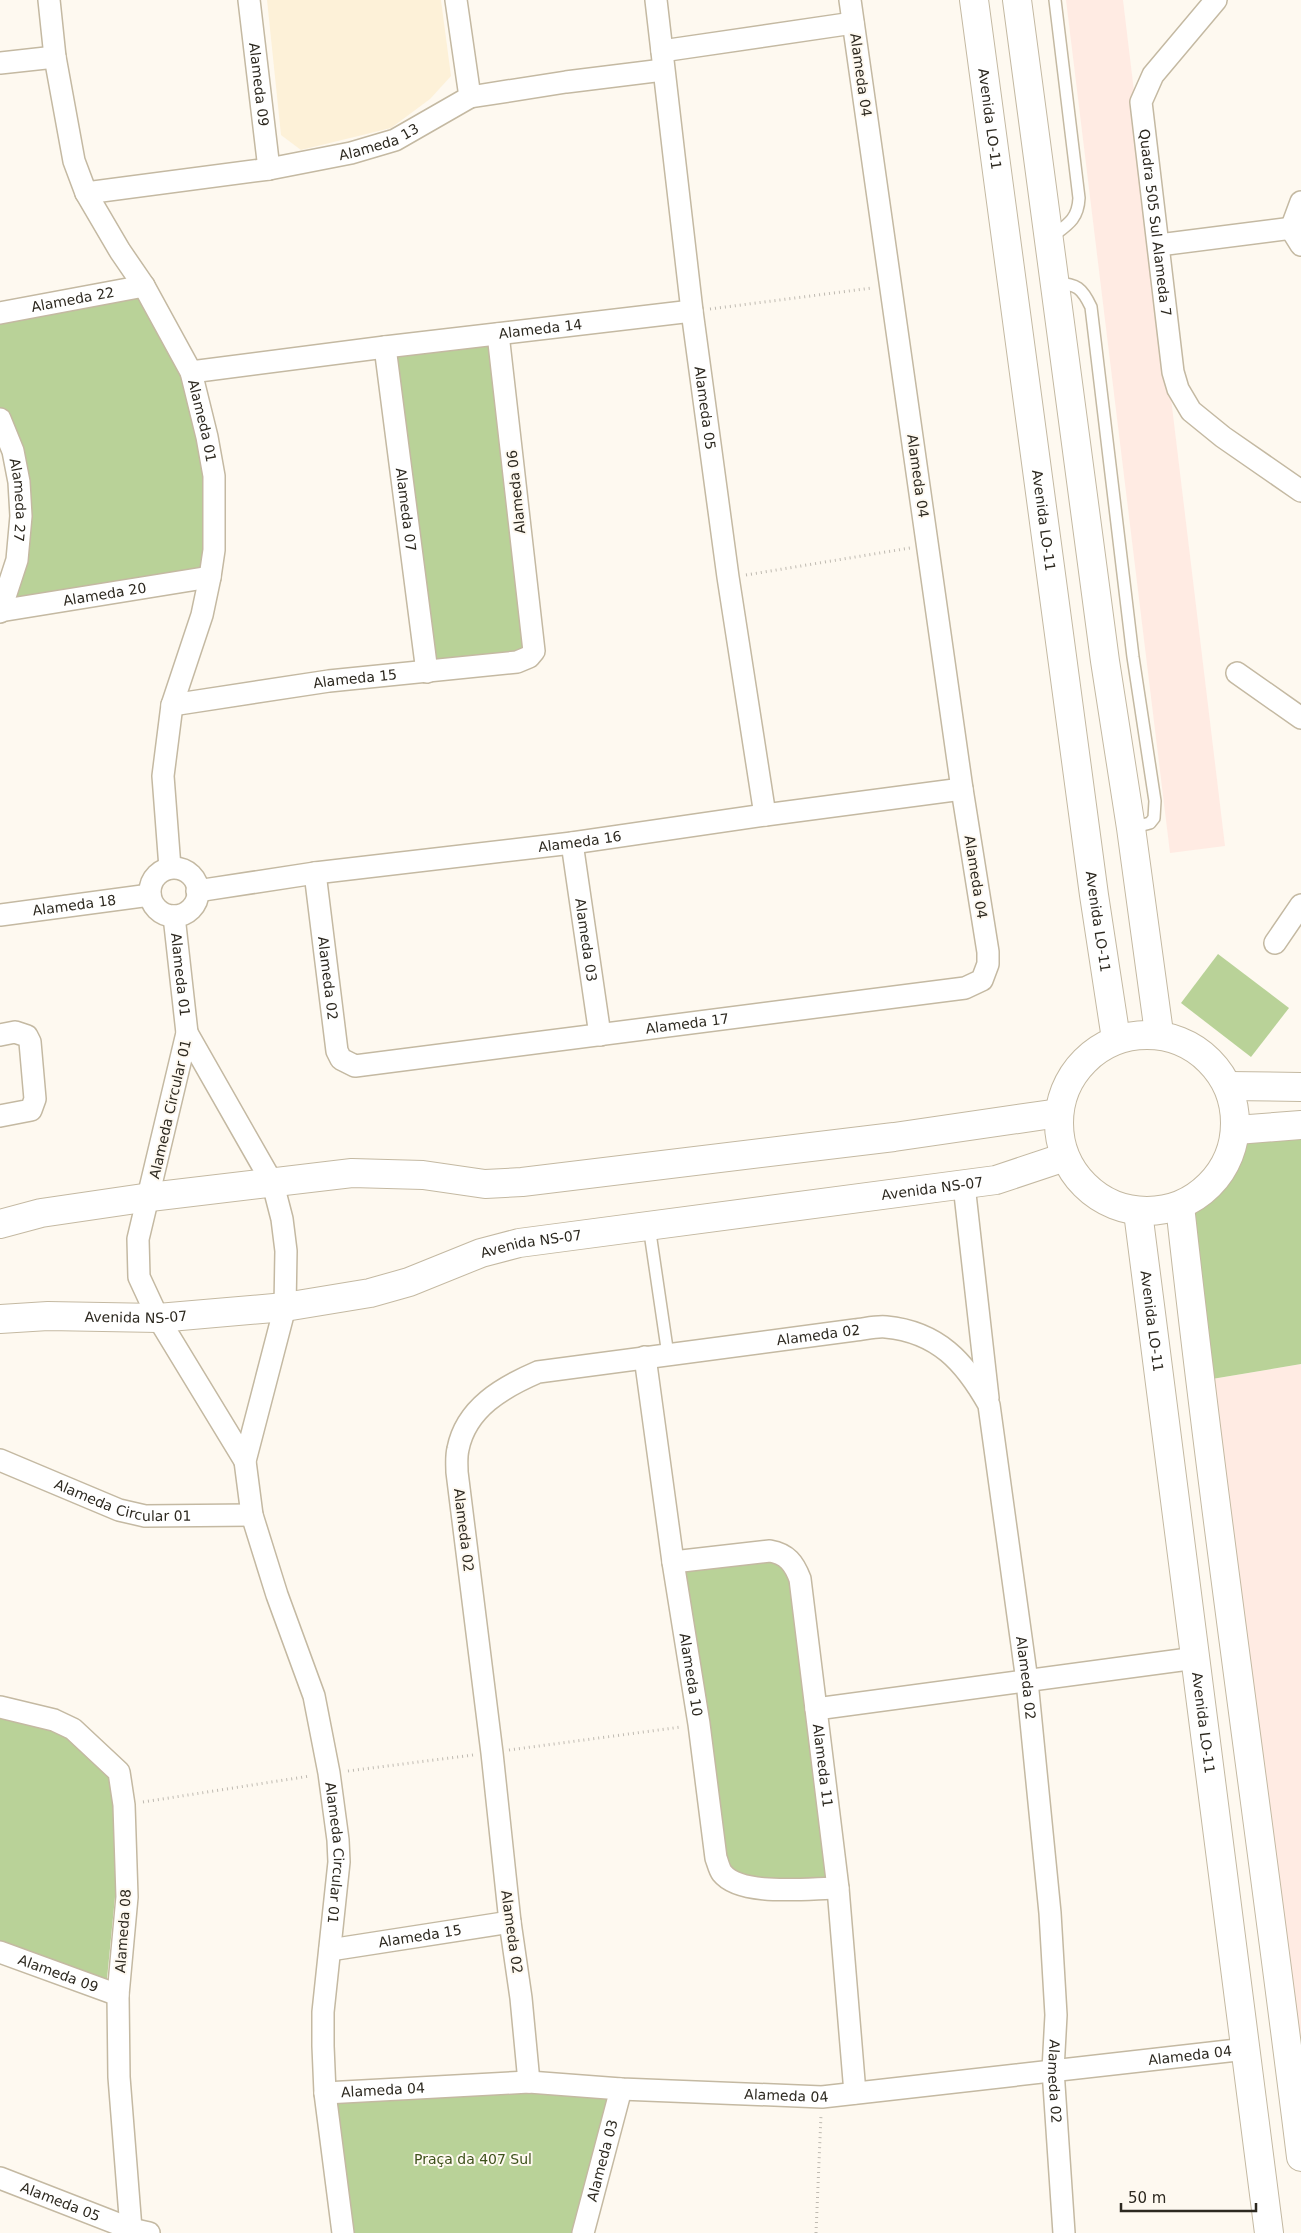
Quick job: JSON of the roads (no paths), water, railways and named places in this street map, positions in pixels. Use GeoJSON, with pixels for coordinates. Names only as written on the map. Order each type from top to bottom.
{"type":"FeatureCollection","features":[{"type":"Feature","properties":{"kind":"street","name":"Alameda 01"},"geometry":{"type":"LineString","coordinates":[[49,0],[55,57],[74,161],[86,193],[120,251],[144,286],[191,372],[207,437],[214,476],[214,550],[210,577],[202,615],[172,705],[164,776],[170,868]]}},
{"type":"Feature","properties":{"kind":"street","name":"Alameda 09"},"geometry":{"type":"LineString","coordinates":[[249,0],[269,169]]}},
{"type":"Feature","properties":{"kind":"street"},"geometry":{"type":"LineString","coordinates":[[456,0],[470,97]]}},
{"type":"Feature","properties":{"kind":"street","name":"Alameda 05"},"geometry":{"type":"LineString","coordinates":[[656,0],[692,311],[728,578],[765,815]]}},
{"type":"Feature","properties":{"kind":"street","name":"Alameda 04"},"geometry":{"type":"LineString","coordinates":[[850,0],[962,790],[988,952]]}},
{"type":"Feature","properties":{"kind":"street","name":"Avenida LO-11"},"geometry":{"type":"LineString","coordinates":[[974,0],[1094,895],[1116,1039]]}},
{"type":"Feature","properties":{"kind":"street"},"geometry":{"type":"LineString","coordinates":[[1017,0],[1105,661],[1131,828],[1159,1033]]}},
{"type":"Feature","properties":{"kind":"street","name":"Quadra 505 Sul Alameda 7"},"geometry":{"type":"LineString","coordinates":[[1216,0],[1153,75],[1145,89],[1141,102],[1173,372],[1178,389],[1191,411],[1223,437],[1301,491]]}},
{"type":"Feature","properties":{"kind":"street","name":"Alameda 13"},"geometry":{"type":"LineString","coordinates":[[86,193],[269,169],[351,153],[395,140],[470,97],[566,82],[663,60],[853,23]]}},
{"type":"Feature","properties":{"kind":"street"},"geometry":{"type":"LineString","coordinates":[[0,63],[55,57]]}},
{"type":"Feature","properties":{"kind":"street"},"geometry":{"type":"LineString","coordinates":[[1159,245],[1298,233],[1301,202]]}},
{"type":"Feature","properties":{"kind":"street","name":"Alameda 22"},"geometry":{"type":"LineString","coordinates":[[0,313],[144,286]]}},
{"type":"Feature","properties":{"kind":"street","name":"Alameda 14"},"geometry":{"type":"LineString","coordinates":[[191,372],[692,311]]}},
{"type":"Feature","properties":{"kind":"street","name":"Alameda 06"},"geometry":{"type":"LineString","coordinates":[[498,334],[534,651]]}},
{"type":"Feature","properties":{"kind":"street","name":"Alameda 07"},"geometry":{"type":"LineString","coordinates":[[385,347],[427,672]]}},
{"type":"Feature","properties":{"kind":"street","name":"Alameda 27"},"geometry":{"type":"LineString","coordinates":[[0,419],[6,452],[18,482],[21,516],[17,560],[0,612]]}},
{"type":"Feature","properties":{"kind":"street","name":"Alameda 20"},"geometry":{"type":"LineString","coordinates":[[0,612],[210,577]]}},
{"type":"Feature","properties":{"kind":"street","name":"Alameda 15"},"geometry":{"type":"LineString","coordinates":[[172,705],[329,681],[517,662],[529,657],[534,651]]}},
{"type":"Feature","properties":{"kind":"street"},"geometry":{"type":"LineString","coordinates":[[1237,673],[1301,718]]}},
{"type":"Feature","properties":{"kind":"street","name":"Alameda 16"},"geometry":{"type":"LineString","coordinates":[[197,891],[315,873],[572,843],[765,815],[962,790]]}},
{"type":"Feature","properties":{"kind":"street","name":"Alameda 03"},"geometry":{"type":"LineString","coordinates":[[572,843],[600,1035]]}},
{"type":"Feature","properties":{"kind":"street"},"geometry":{"type":"LineString","coordinates":[[170,868],[183,869],[189,873],[193,878],[197,891],[194,905],[181,914],[174,916],[167,915],[156,908],[150,896],[152,881],[157,874],[170,868]]}},
{"type":"Feature","properties":{"kind":"street","name":"Alameda 02"},"geometry":{"type":"LineString","coordinates":[[315,873],[338,1051],[341,1059],[347,1063],[362,1067]]}},
{"type":"Feature","properties":{"kind":"street","name":"Alameda 18"},"geometry":{"type":"LineString","coordinates":[[0,915],[150,896]]}},
{"type":"Feature","properties":{"kind":"street"},"geometry":{"type":"LineString","coordinates":[[1275,942],[1301,904]]}},
{"type":"Feature","properties":{"kind":"street","name":"Alameda 01"},"geometry":{"type":"LineString","coordinates":[[174,916],[187,1033]]}},
{"type":"Feature","properties":{"kind":"street","name":"Alameda 17"},"geometry":{"type":"LineString","coordinates":[[362,1067],[966,988],[982,980],[988,964],[988,952]]}},
{"type":"Feature","properties":{"kind":"street"},"geometry":{"type":"LineString","coordinates":[[0,1035],[15,1032],[27,1036],[30,1042],[35,1099],[31,1110],[0,1116]]}},
{"type":"Feature","properties":{"kind":"street","name":"Alameda Circular 01"},"geometry":{"type":"LineString","coordinates":[[187,1033],[273,1184],[282,1219],[286,1252],[284,1307],[245,1461],[252,1515],[277,1595],[314,1696],[329,1773],[338,1840],[339,1862],[322,2012],[325,2093],[343,2233]]}},
{"type":"Feature","properties":{"kind":"street","name":"Alameda Circular 01"},"geometry":{"type":"LineString","coordinates":[[187,1033],[150,1197],[138,1239],[139,1277],[158,1318],[245,1461]]}},
{"type":"Feature","properties":{"kind":"street"},"geometry":{"type":"LineString","coordinates":[[1159,1033],[1187,1042],[1212,1061],[1228,1086],[1235,1108],[1236,1130],[1227,1162],[1207,1189],[1180,1206],[1159,1212],[1138,1212],[1108,1203],[1082,1184],[1066,1157],[1060,1136],[1059,1113],[1065,1090],[1077,1068],[1094,1051],[1116,1039],[1136,1034],[1159,1033]]}},
{"type":"Feature","properties":{"kind":"street"},"geometry":{"type":"LineString","coordinates":[[1228,1086],[1301,1087]]}},
{"type":"Feature","properties":{"kind":"street"},"geometry":{"type":"LineString","coordinates":[[0,1224],[41,1214],[150,1197],[352,1174],[422,1175],[485,1184],[522,1182],[894,1137],[1059,1113]]}},
{"type":"Feature","properties":{"kind":"street"},"geometry":{"type":"LineString","coordinates":[[1236,1130],[1301,1125]]}},
{"type":"Feature","properties":{"kind":"street","name":"Avenida NS-07"},"geometry":{"type":"LineString","coordinates":[[0,1319],[48,1316],[158,1318],[284,1307],[370,1293],[409,1282],[481,1253],[519,1243],[996,1180],[1066,1157]]}},
{"type":"Feature","properties":{"kind":"street"},"geometry":{"type":"LineString","coordinates":[[964,1185],[989,1405]]}},
{"type":"Feature","properties":{"kind":"street"},"geometry":{"type":"LineString","coordinates":[[1180,1206],[1193,1330],[1268,1890],[1301,2157]]}},
{"type":"Feature","properties":{"kind":"street","name":"Avenida LO-11"},"geometry":{"type":"LineString","coordinates":[[1138,1212],[1269,2233]]}},
{"type":"Feature","properties":{"kind":"street","name":"Alameda 02"},"geometry":{"type":"LineString","coordinates":[[529,2082],[522,1998],[510,1922],[492,1753],[457,1472],[458,1450],[466,1427],[485,1402],[510,1384],[538,1372],[884,1327],[910,1331],[939,1344],[958,1359],[974,1379],[989,1405],[1027,1681],[1050,1913],[1056,2015],[1053,2070],[1064,2233]]}},
{"type":"Feature","properties":{"kind":"street","name":"Alameda 10"},"geometry":{"type":"LineString","coordinates":[[645,1357],[672,1562],[699,1724],[716,1858],[720,1871],[739,1886],[754,1889],[838,1888]]}},
{"type":"Feature","properties":{"kind":"street","name":"Alameda Circular 01"},"geometry":{"type":"LineString","coordinates":[[0,1460],[119,1510],[144,1516],[252,1515]]}},
{"type":"Feature","properties":{"kind":"street","name":"Alameda 11"},"geometry":{"type":"LineString","coordinates":[[672,1562],[770,1551],[781,1553],[790,1560],[800,1579],[838,1888],[854,2093]]}},
{"type":"Feature","properties":{"kind":"street"},"geometry":{"type":"LineString","coordinates":[[816,1709],[1196,1658]]}},
{"type":"Feature","properties":{"kind":"street","name":"Alameda 08"},"geometry":{"type":"LineString","coordinates":[[0,1707],[54,1720],[72,1729],[119,1772],[124,1805],[127,1897],[118,1995],[119,2077],[140,2231]]}},
{"type":"Feature","properties":{"kind":"street","name":"Alameda 15"},"geometry":{"type":"LineString","coordinates":[[330,1950],[510,1922]]}},
{"type":"Feature","properties":{"kind":"street","name":"Alameda 09"},"geometry":{"type":"LineString","coordinates":[[0,1952],[118,1995]]}},
{"type":"Feature","properties":{"kind":"street","name":"Alameda 04"},"geometry":{"type":"LineString","coordinates":[[325,2093],[529,2082],[621,2089],[822,2097],[1246,2049]]}},
{"type":"Feature","properties":{"kind":"street","name":"Alameda 03"},"geometry":{"type":"LineString","coordinates":[[583,2233],[621,2089]]}},
{"type":"Feature","properties":{"kind":"street","name":"Alameda 05"},"geometry":{"type":"LineString","coordinates":[[0,2178],[140,2231]]}},
{"type":"Feature","properties":{"kind":"lane"},"geometry":{"type":"LineString","coordinates":[[1049,239],[1074,218],[1079,210],[1055,0]]}},
{"type":"Feature","properties":{"kind":"lane"},"geometry":{"type":"LineString","coordinates":[[649,1226],[668,1355]]}},
{"type":"Feature","properties":{"kind":"park label","name":"Praça da 407 Sul"},"geometry":{"type":"Point","coordinates":[473,2159]}}]}
